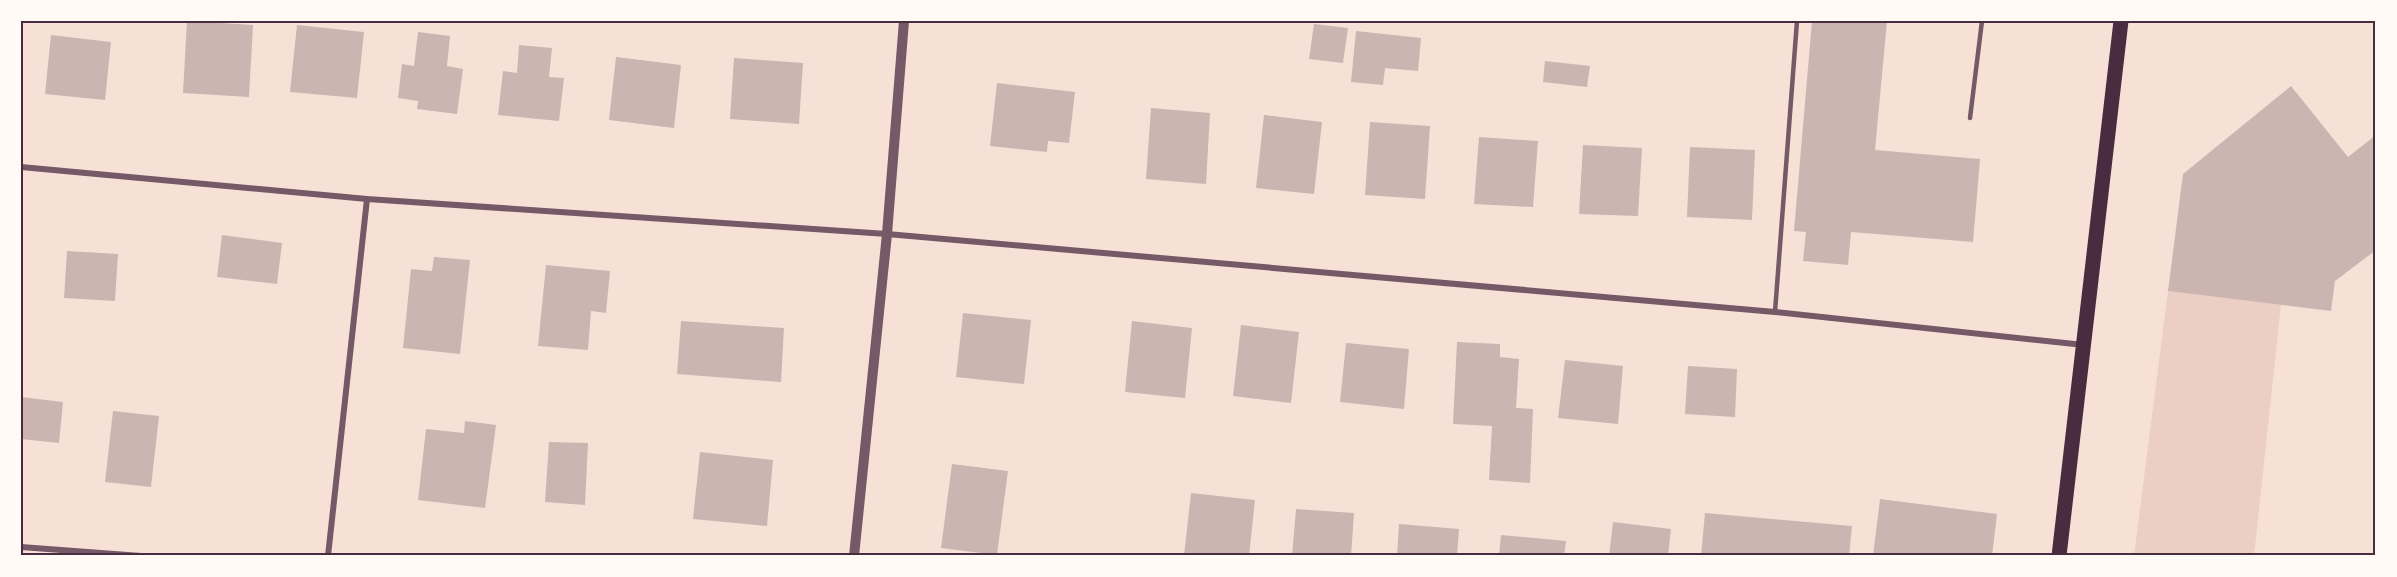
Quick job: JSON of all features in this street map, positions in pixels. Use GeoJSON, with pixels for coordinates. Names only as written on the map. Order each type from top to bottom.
{"type":"FeatureCollection","features":[{"type":"Feature","properties":{"kind":"main road"},"geometry":{"type":"LineString","coordinates":[[2059,556],[2121,21]]}},
{"type":"Feature","properties":{"kind":"street"},"geometry":{"type":"LineString","coordinates":[[854,556],[887,234],[904,21]]}},
{"type":"Feature","properties":{"kind":"street"},"geometry":{"type":"LineString","coordinates":[[21,167],[367,199],[887,234],[1774,312],[2084,345]]}},
{"type":"Feature","properties":{"kind":"street"},"geometry":{"type":"LineString","coordinates":[[328,556],[367,199]]}},
{"type":"Feature","properties":{"kind":"street"},"geometry":{"type":"LineString","coordinates":[[21,547],[141,556]]}},
{"type":"Feature","properties":{"kind":"lane"},"geometry":{"type":"LineString","coordinates":[[1774,312],[1797,21]]}},
{"type":"Feature","properties":{"kind":"lane"},"geometry":{"type":"LineString","coordinates":[[1970,118],[1982,21]]}},
{"type":"Feature","properties":{"kind":"shaded area"},"geometry":{"type":"Polygon","coordinates":[[[2168,291],[2281,305],[2254,556],[2134,556],[2168,291]]]}},
{"type":"Feature","properties":{"kind":"building"},"geometry":{"type":"Polygon","coordinates":[[[187,21],[253,25],[249,97],[183,93],[187,21]]]}},
{"type":"Feature","properties":{"kind":"building"},"geometry":{"type":"Polygon","coordinates":[[[1812,21],[1887,21],[1875,150],[1980,159],[1973,242],[1851,232],[1848,265],[1803,261],[1806,232],[1794,231],[1812,21]]]}},
{"type":"Feature","properties":{"kind":"building"},"geometry":{"type":"Polygon","coordinates":[[[1314,24],[1348,28],[1343,63],[1309,59],[1314,24]]]}},
{"type":"Feature","properties":{"kind":"building"},"geometry":{"type":"Polygon","coordinates":[[[297,25],[364,32],[357,98],[290,92],[297,25]]]}},
{"type":"Feature","properties":{"kind":"building"},"geometry":{"type":"Polygon","coordinates":[[[1356,31],[1421,38],[1418,71],[1385,68],[1383,85],[1351,82],[1356,31]]]}},
{"type":"Feature","properties":{"kind":"building"},"geometry":{"type":"Polygon","coordinates":[[[418,32],[450,36],[447,66],[463,69],[457,114],[417,109],[418,101],[398,98],[402,64],[414,66],[418,32]]]}},
{"type":"Feature","properties":{"kind":"building"},"geometry":{"type":"Polygon","coordinates":[[[51,35],[111,42],[105,100],[45,94],[51,35]]]}},
{"type":"Feature","properties":{"kind":"building"},"geometry":{"type":"Polygon","coordinates":[[[519,45],[552,48],[549,77],[564,78],[559,121],[498,115],[503,71],[517,73],[519,45]]]}},
{"type":"Feature","properties":{"kind":"building"},"geometry":{"type":"Polygon","coordinates":[[[616,57],[681,65],[674,128],[609,120],[616,57]]]}},
{"type":"Feature","properties":{"kind":"building"},"geometry":{"type":"Polygon","coordinates":[[[734,58],[803,63],[799,124],[730,119],[734,58]]]}},
{"type":"Feature","properties":{"kind":"building"},"geometry":{"type":"Polygon","coordinates":[[[1545,61],[1590,66],[1587,87],[1543,82],[1545,61]]]}},
{"type":"Feature","properties":{"kind":"building"},"geometry":{"type":"Polygon","coordinates":[[[997,83],[1075,92],[1069,143],[1048,141],[1047,152],[990,146],[997,83]]]}},
{"type":"Feature","properties":{"kind":"building"},"geometry":{"type":"Polygon","coordinates":[[[2291,86],[2348,157],[2376,135],[2376,250],[2335,281],[2331,311],[2168,291],[2183,174],[2291,86]]]}},
{"type":"Feature","properties":{"kind":"building"},"geometry":{"type":"Polygon","coordinates":[[[1151,108],[1210,113],[1206,184],[1146,179],[1151,108]]]}},
{"type":"Feature","properties":{"kind":"building"},"geometry":{"type":"Polygon","coordinates":[[[1264,115],[1322,122],[1314,194],[1256,188],[1264,115]]]}},
{"type":"Feature","properties":{"kind":"building"},"geometry":{"type":"Polygon","coordinates":[[[1370,122],[1430,126],[1425,199],[1365,195],[1370,122]]]}},
{"type":"Feature","properties":{"kind":"building"},"geometry":{"type":"Polygon","coordinates":[[[1479,137],[1538,141],[1533,207],[1474,204],[1479,137]]]}},
{"type":"Feature","properties":{"kind":"building"},"geometry":{"type":"Polygon","coordinates":[[[1583,145],[1642,148],[1638,216],[1579,214],[1583,145]]]}},
{"type":"Feature","properties":{"kind":"building"},"geometry":{"type":"Polygon","coordinates":[[[1690,147],[1755,150],[1752,220],[1687,217],[1690,147]]]}},
{"type":"Feature","properties":{"kind":"building"},"geometry":{"type":"Polygon","coordinates":[[[222,235],[282,243],[277,284],[217,277],[222,235]]]}},
{"type":"Feature","properties":{"kind":"building"},"geometry":{"type":"Polygon","coordinates":[[[67,251],[118,254],[115,301],[64,298],[67,251]]]}},
{"type":"Feature","properties":{"kind":"building"},"geometry":{"type":"Polygon","coordinates":[[[434,257],[470,260],[460,354],[403,348],[411,269],[432,271],[434,257]]]}},
{"type":"Feature","properties":{"kind":"building"},"geometry":{"type":"Polygon","coordinates":[[[546,265],[610,271],[606,313],[591,311],[588,350],[538,346],[546,265]]]}},
{"type":"Feature","properties":{"kind":"building"},"geometry":{"type":"Polygon","coordinates":[[[963,313],[1031,320],[1024,384],[956,377],[963,313]]]}},
{"type":"Feature","properties":{"kind":"building"},"geometry":{"type":"Polygon","coordinates":[[[681,321],[784,328],[781,382],[677,374],[681,321]]]}},
{"type":"Feature","properties":{"kind":"building"},"geometry":{"type":"Polygon","coordinates":[[[1132,321],[1192,328],[1185,398],[1125,392],[1132,321]]]}},
{"type":"Feature","properties":{"kind":"building"},"geometry":{"type":"Polygon","coordinates":[[[1241,325],[1299,332],[1291,403],[1233,396],[1241,325]]]}},
{"type":"Feature","properties":{"kind":"building"},"geometry":{"type":"Polygon","coordinates":[[[1457,342],[1500,344],[1500,357],[1519,359],[1516,408],[1533,409],[1530,483],[1489,480],[1492,426],[1453,424],[1457,342]]]}},
{"type":"Feature","properties":{"kind":"building"},"geometry":{"type":"Polygon","coordinates":[[[1346,343],[1409,349],[1404,409],[1340,402],[1346,343]]]}},
{"type":"Feature","properties":{"kind":"building"},"geometry":{"type":"Polygon","coordinates":[[[1565,360],[1623,366],[1618,424],[1558,418],[1565,360]]]}},
{"type":"Feature","properties":{"kind":"building"},"geometry":{"type":"Polygon","coordinates":[[[1688,366],[1737,369],[1735,417],[1685,414],[1688,366]]]}},
{"type":"Feature","properties":{"kind":"building"},"geometry":{"type":"Polygon","coordinates":[[[21,397],[63,402],[59,443],[21,439],[21,397]]]}},
{"type":"Feature","properties":{"kind":"building"},"geometry":{"type":"Polygon","coordinates":[[[113,411],[159,416],[151,487],[105,482],[113,411]]]}},
{"type":"Feature","properties":{"kind":"building"},"geometry":{"type":"Polygon","coordinates":[[[465,421],[496,425],[485,508],[418,500],[426,429],[464,433],[465,421]]]}},
{"type":"Feature","properties":{"kind":"building"},"geometry":{"type":"Polygon","coordinates":[[[549,442],[588,443],[585,505],[545,502],[549,442]]]}},
{"type":"Feature","properties":{"kind":"building"},"geometry":{"type":"Polygon","coordinates":[[[700,452],[773,460],[767,526],[693,519],[700,452]]]}},
{"type":"Feature","properties":{"kind":"building"},"geometry":{"type":"Polygon","coordinates":[[[952,464],[1008,471],[997,555],[941,548],[952,464]]]}},
{"type":"Feature","properties":{"kind":"building"},"geometry":{"type":"Polygon","coordinates":[[[1191,493],[1255,500],[1249,556],[1184,556],[1191,493]]]}},
{"type":"Feature","properties":{"kind":"building"},"geometry":{"type":"Polygon","coordinates":[[[1880,499],[1997,514],[1992,556],[1873,556],[1880,499]]]}},
{"type":"Feature","properties":{"kind":"building"},"geometry":{"type":"Polygon","coordinates":[[[1296,509],[1354,513],[1351,556],[1292,556],[1296,509]]]}},
{"type":"Feature","properties":{"kind":"building"},"geometry":{"type":"Polygon","coordinates":[[[1705,513],[1852,526],[1849,556],[1701,556],[1705,513]]]}},
{"type":"Feature","properties":{"kind":"building"},"geometry":{"type":"Polygon","coordinates":[[[1613,522],[1671,529],[1668,556],[1609,556],[1613,522]]]}},
{"type":"Feature","properties":{"kind":"building"},"geometry":{"type":"Polygon","coordinates":[[[1399,524],[1459,529],[1457,556],[1397,556],[1399,524]]]}},
{"type":"Feature","properties":{"kind":"building"},"geometry":{"type":"Polygon","coordinates":[[[1501,535],[1566,541],[1564,556],[1499,556],[1501,535]]]}}]}
